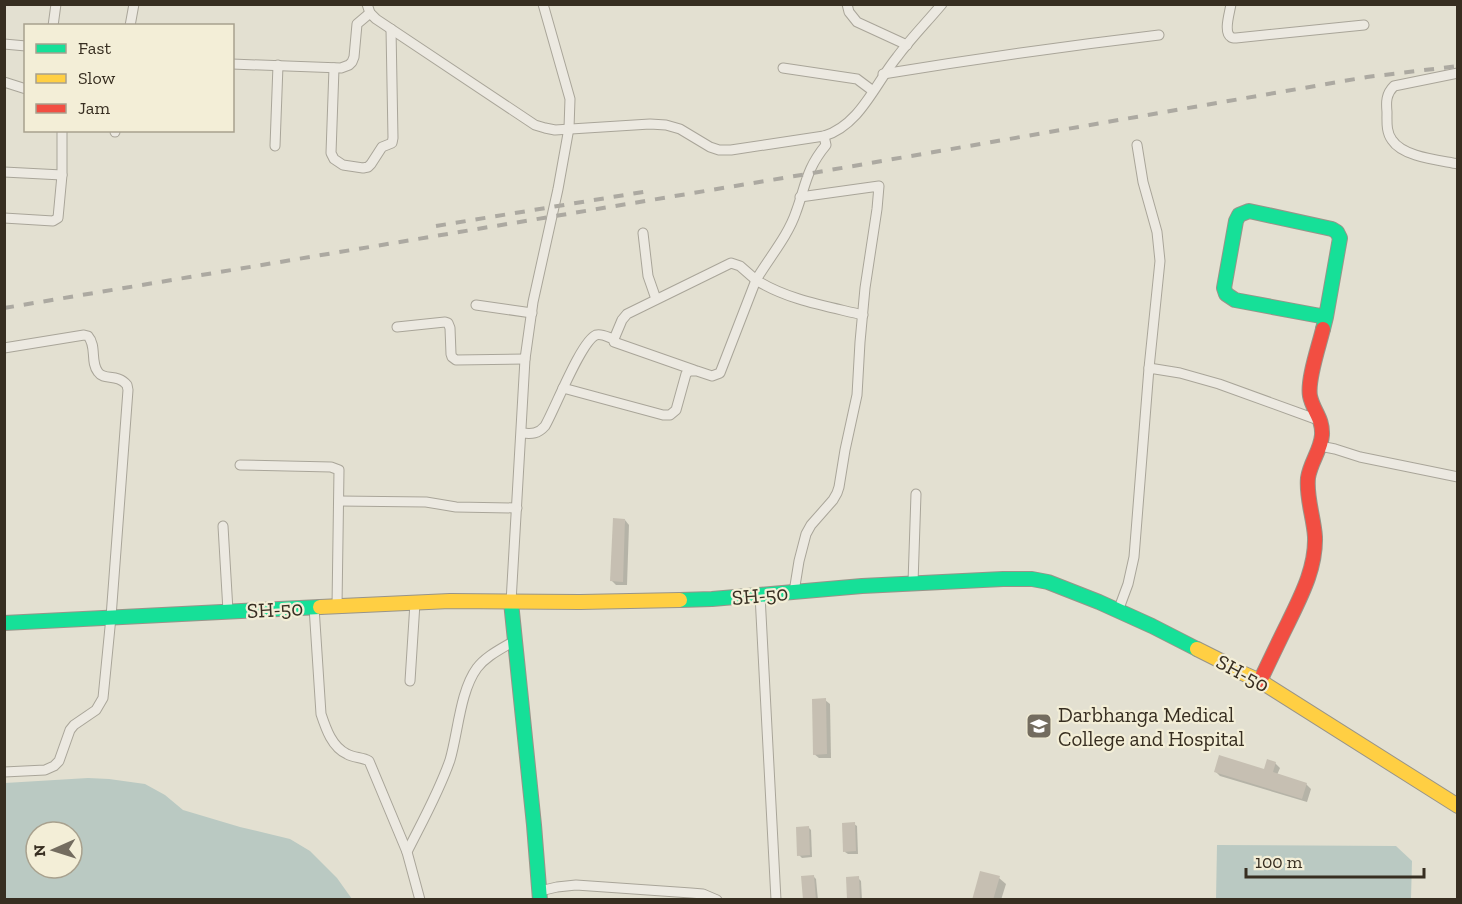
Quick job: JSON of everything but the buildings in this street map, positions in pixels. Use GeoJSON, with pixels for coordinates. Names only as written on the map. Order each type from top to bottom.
{"type":"FeatureCollection","features":[{"type":"Feature","properties":{"kind":"main road"},"geometry":{"type":"LineString","coordinates":[[1260,681],[1305,586],[1313,563],[1315,537],[1308,480],[1322,434],[1321,422],[1310,396],[1310,384],[1326,317],[1340,238],[1332,229],[1249,211],[1239,215],[1224,288],[1226,294],[1235,300],[1326,317]]}},
{"type":"Feature","properties":{"kind":"main road","name":"SH-50"},"geometry":{"type":"LineString","coordinates":[[4,624],[450,601],[712,599],[913,584],[1032,579],[1048,582],[1152,626],[1260,681],[1458,806]]}},
{"type":"Feature","properties":{"kind":"main road"},"geometry":{"type":"LineString","coordinates":[[511,602],[536,833],[540,895]]}},
{"type":"Feature","properties":{"kind":"street"},"geometry":{"type":"LineString","coordinates":[[53,24],[56,4]]}},
{"type":"Feature","properties":{"kind":"street"},"geometry":{"type":"LineString","coordinates":[[130,24],[135,4]]}},
{"type":"Feature","properties":{"kind":"street"},"geometry":{"type":"LineString","coordinates":[[511,602],[525,359],[569,128],[570,99],[543,4]]}},
{"type":"Feature","properties":{"kind":"street"},"geometry":{"type":"LineString","coordinates":[[847,4],[849,12],[857,21],[907,45]]}},
{"type":"Feature","properties":{"kind":"street"},"geometry":{"type":"LineString","coordinates":[[234,64],[334,68],[349,65],[352,62],[357,24],[368,9],[391,29],[527,121],[545,128],[555,130],[666,125],[680,129],[719,150],[745,148],[824,136],[835,133],[846,126],[883,75],[942,4]]}},
{"type":"Feature","properties":{"kind":"street"},"geometry":{"type":"LineString","coordinates":[[1232,4],[1227,29],[1231,38],[1364,26]]}},
{"type":"Feature","properties":{"kind":"street"},"geometry":{"type":"LineString","coordinates":[[334,68],[331,153],[334,159],[342,165],[368,167],[382,147],[392,143],[393,138],[391,29]]}},
{"type":"Feature","properties":{"kind":"street"},"geometry":{"type":"LineString","coordinates":[[883,75],[969,60],[1158,35]]}},
{"type":"Feature","properties":{"kind":"street"},"geometry":{"type":"LineString","coordinates":[[4,44],[24,46]]}},
{"type":"Feature","properties":{"kind":"street"},"geometry":{"type":"LineString","coordinates":[[275,146],[278,65]]}},
{"type":"Feature","properties":{"kind":"street"},"geometry":{"type":"LineString","coordinates":[[783,68],[857,79],[873,91]]}},
{"type":"Feature","properties":{"kind":"street"},"geometry":{"type":"LineString","coordinates":[[1458,73],[1394,86],[1387,95],[1386,108],[1387,130],[1392,140],[1401,149],[1458,164]]}},
{"type":"Feature","properties":{"kind":"street"},"geometry":{"type":"LineString","coordinates":[[4,82],[24,88]]}},
{"type":"Feature","properties":{"kind":"street"},"geometry":{"type":"LineString","coordinates":[[4,218],[56,221],[60,214],[62,132]]}},
{"type":"Feature","properties":{"kind":"street"},"geometry":{"type":"LineString","coordinates":[[614,342],[712,376],[720,373],[756,280],[789,228],[807,174],[817,155],[826,145],[824,136]]}},
{"type":"Feature","properties":{"kind":"street"},"geometry":{"type":"LineString","coordinates":[[1118,611],[1128,584],[1134,557],[1160,261],[1157,232],[1143,182],[1137,145]]}},
{"type":"Feature","properties":{"kind":"street"},"geometry":{"type":"LineString","coordinates":[[4,172],[62,175]]}},
{"type":"Feature","properties":{"kind":"street"},"geometry":{"type":"LineString","coordinates":[[794,592],[806,534],[833,500],[839,487],[857,395],[862,315],[879,186],[801,197]]}},
{"type":"Feature","properties":{"kind":"street"},"geometry":{"type":"LineString","coordinates":[[643,233],[648,276],[656,299]]}},
{"type":"Feature","properties":{"kind":"street"},"geometry":{"type":"LineString","coordinates":[[522,433],[539,432],[550,418],[579,358],[595,336],[600,334],[614,339],[627,314],[731,263],[740,266],[769,288],[792,297],[862,315]]}},
{"type":"Feature","properties":{"kind":"street"},"geometry":{"type":"LineString","coordinates":[[476,305],[532,313]]}},
{"type":"Feature","properties":{"kind":"street"},"geometry":{"type":"LineString","coordinates":[[398,327],[448,323],[451,354],[456,360],[525,359]]}},
{"type":"Feature","properties":{"kind":"street"},"geometry":{"type":"LineString","coordinates":[[4,348],[88,336],[92,342],[97,372],[105,377],[120,378],[127,384],[128,390],[105,688],[100,705],[70,730],[59,761],[54,766],[45,770],[4,772]]}},
{"type":"Feature","properties":{"kind":"street"},"geometry":{"type":"LineString","coordinates":[[1149,368],[1180,373],[1220,384],[1321,422]]}},
{"type":"Feature","properties":{"kind":"street"},"geometry":{"type":"LineString","coordinates":[[563,388],[670,415],[676,410],[686,374],[689,371],[697,371]]}},
{"type":"Feature","properties":{"kind":"street"},"geometry":{"type":"LineString","coordinates":[[1320,446],[1335,448],[1360,457],[1458,477]]}},
{"type":"Feature","properties":{"kind":"street"},"geometry":{"type":"LineString","coordinates":[[240,465],[336,468],[339,470],[337,606]]}},
{"type":"Feature","properties":{"kind":"street"},"geometry":{"type":"LineString","coordinates":[[913,584],[916,494]]}},
{"type":"Feature","properties":{"kind":"street"},"geometry":{"type":"LineString","coordinates":[[339,501],[426,502],[456,507],[517,508]]}},
{"type":"Feature","properties":{"kind":"street"},"geometry":{"type":"LineString","coordinates":[[223,526],[228,611]]}},
{"type":"Feature","properties":{"kind":"street"},"geometry":{"type":"LineString","coordinates":[[760,595],[777,900]]}},
{"type":"Feature","properties":{"kind":"street"},"geometry":{"type":"LineString","coordinates":[[410,681],[415,603]]}},
{"type":"Feature","properties":{"kind":"street"},"geometry":{"type":"LineString","coordinates":[[314,607],[321,714],[326,730],[333,742],[346,754],[369,761],[407,852],[420,900]]}},
{"type":"Feature","properties":{"kind":"street"},"geometry":{"type":"LineString","coordinates":[[407,852],[444,775],[470,680],[487,658],[514,641]]}},
{"type":"Feature","properties":{"kind":"street"},"geometry":{"type":"LineString","coordinates":[[540,895],[556,887],[576,885],[691,892],[717,900]]}},
{"type":"Feature","properties":{"kind":"shaded area"},"geometry":{"type":"Polygon","coordinates":[[[88,778],[145,784],[165,795],[183,810],[290,839],[310,851],[337,878],[352,899],[5,899],[5,783],[88,778]]]}},
{"type":"Feature","properties":{"kind":"shaded area"},"geometry":{"type":"Polygon","coordinates":[[[1217,845],[1396,846],[1412,861],[1411,899],[1216,899],[1217,845]]]}},
{"type":"Feature","properties":{"kind":"railway"},"geometry":{"type":"LineString","coordinates":[[4,308],[807,174],[1367,77],[1458,66]]}},
{"type":"Feature","properties":{"kind":"railway"},"geometry":{"type":"LineString","coordinates":[[436,226],[649,191]]}},
{"type":"Feature","properties":{"kind":"traffic: fast"},"geometry":{"type":"LineString","coordinates":[[1323,329],[1326,317],[1340,238],[1337,232],[1249,211],[1239,215],[1224,288],[1226,294],[1235,300],[1326,317]]}},
{"type":"Feature","properties":{"kind":"traffic: fast"},"geometry":{"type":"LineString","coordinates":[[680,600],[862,586],[1032,579],[1048,582],[1099,602],[1197,649]]}},
{"type":"Feature","properties":{"kind":"traffic: fast"},"geometry":{"type":"LineString","coordinates":[[511,602],[540,900]]}},
{"type":"Feature","properties":{"kind":"traffic: fast"},"geometry":{"type":"LineString","coordinates":[[4,623],[320,607]]}},
{"type":"Feature","properties":{"kind":"traffic: slow"},"geometry":{"type":"LineString","coordinates":[[320,607],[450,601],[680,600]]}},
{"type":"Feature","properties":{"kind":"traffic: slow"},"geometry":{"type":"LineString","coordinates":[[1197,649],[1260,681],[1458,806]]}},
{"type":"Feature","properties":{"kind":"traffic: jam"},"geometry":{"type":"LineString","coordinates":[[1260,681],[1303,592],[1313,560],[1315,537],[1308,478],[1320,446],[1322,429],[1311,401],[1310,389],[1323,329]]}},
{"type":"Feature","properties":{"kind":"place","name":"Darbhanga Medical College and Hospital"},"geometry":{"type":"Point","coordinates":[1039,726]}}]}
